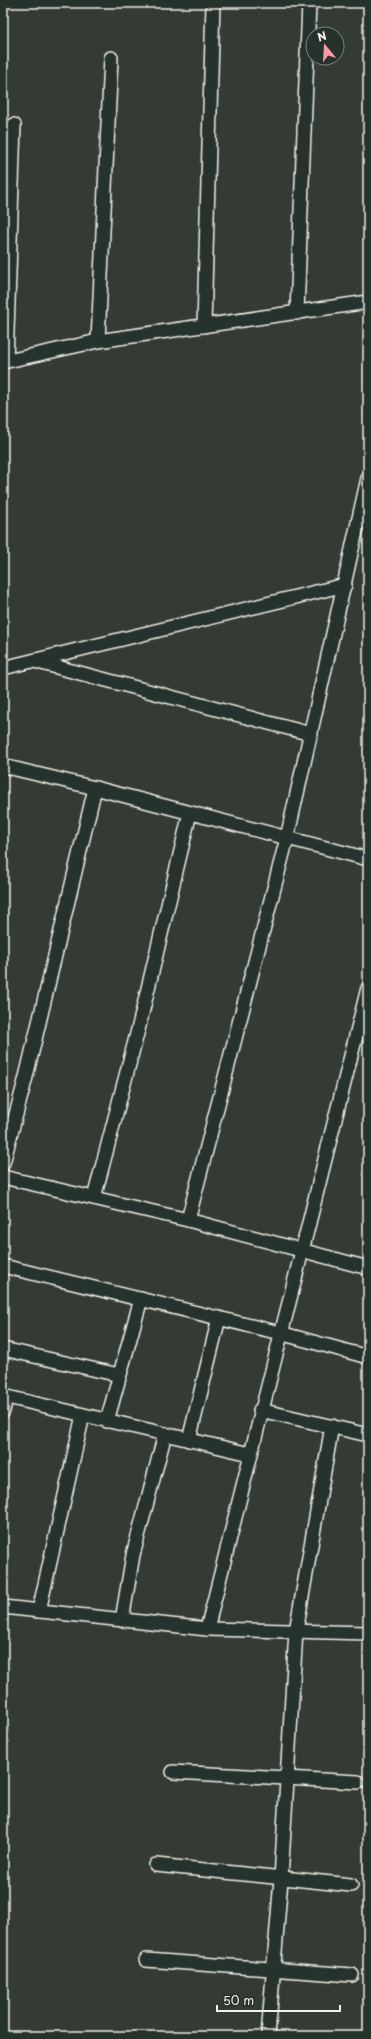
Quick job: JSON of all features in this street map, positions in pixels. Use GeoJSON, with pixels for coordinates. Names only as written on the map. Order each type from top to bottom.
{"type":"FeatureCollection","features":[{"type":"Feature","properties":{"kind":"street"},"geometry":{"type":"LineString","coordinates":[[204,326],[213,3]]}},
{"type":"Feature","properties":{"kind":"street"},"geometry":{"type":"LineString","coordinates":[[297,313],[309,3]]}},
{"type":"Feature","properties":{"kind":"street"},"geometry":{"type":"LineString","coordinates":[[98,341],[111,58]]}},
{"type":"Feature","properties":{"kind":"street"},"geometry":{"type":"LineString","coordinates":[[14,125],[5,362],[98,341],[368,302]]}},
{"type":"Feature","properties":{"kind":"street"},"geometry":{"type":"LineString","coordinates":[[188,1220],[288,838],[368,478]]}},
{"type":"Feature","properties":{"kind":"street"},"geometry":{"type":"LineString","coordinates":[[3,668],[345,585]]}},
{"type":"Feature","properties":{"kind":"street"},"geometry":{"type":"LineString","coordinates":[[33,661],[311,734]]}},
{"type":"Feature","properties":{"kind":"street"},"geometry":{"type":"LineString","coordinates":[[3,766],[95,788],[368,859]]}},
{"type":"Feature","properties":{"kind":"street"},"geometry":{"type":"LineString","coordinates":[[3,1163],[26,1077],[95,788]]}},
{"type":"Feature","properties":{"kind":"street"},"geometry":{"type":"LineString","coordinates":[[94,1198],[139,1026],[190,813]]}},
{"type":"Feature","properties":{"kind":"street"},"geometry":{"type":"LineString","coordinates":[[207,1629],[260,1410],[368,988]]}},
{"type":"Feature","properties":{"kind":"street"},"geometry":{"type":"LineString","coordinates":[[3,1177],[188,1220],[368,1268]]}},
{"type":"Feature","properties":{"kind":"street"},"geometry":{"type":"LineString","coordinates":[[3,1266],[280,1333],[368,1357]]}},
{"type":"Feature","properties":{"kind":"street"},"geometry":{"type":"LineString","coordinates":[[107,1421],[141,1299]]}},
{"type":"Feature","properties":{"kind":"street"},"geometry":{"type":"LineString","coordinates":[[189,1440],[219,1318]]}},
{"type":"Feature","properties":{"kind":"street"},"geometry":{"type":"LineString","coordinates":[[3,1349],[120,1375]]}},
{"type":"Feature","properties":{"kind":"street"},"geometry":{"type":"LineString","coordinates":[[3,1411],[5,1397],[250,1454]]}},
{"type":"Feature","properties":{"kind":"street"},"geometry":{"type":"LineString","coordinates":[[260,1410],[368,1435]]}},
{"type":"Feature","properties":{"kind":"street"},"geometry":{"type":"LineString","coordinates":[[39,1611],[84,1415]]}},
{"type":"Feature","properties":{"kind":"street"},"geometry":{"type":"LineString","coordinates":[[268,2036],[281,1879],[296,1631],[332,1426]]}},
{"type":"Feature","properties":{"kind":"street"},"geometry":{"type":"LineString","coordinates":[[122,1620],[133,1555],[165,1434]]}},
{"type":"Feature","properties":{"kind":"street"},"geometry":{"type":"LineString","coordinates":[[3,1607],[207,1629],[368,1634]]}},
{"type":"Feature","properties":{"kind":"street"},"geometry":{"type":"LineString","coordinates":[[172,1772],[358,1782]]}},
{"type":"Feature","properties":{"kind":"street"},"geometry":{"type":"LineString","coordinates":[[156,1865],[351,1885]]}},
{"type":"Feature","properties":{"kind":"street"},"geometry":{"type":"LineString","coordinates":[[146,1960],[352,1975]]}}]}
